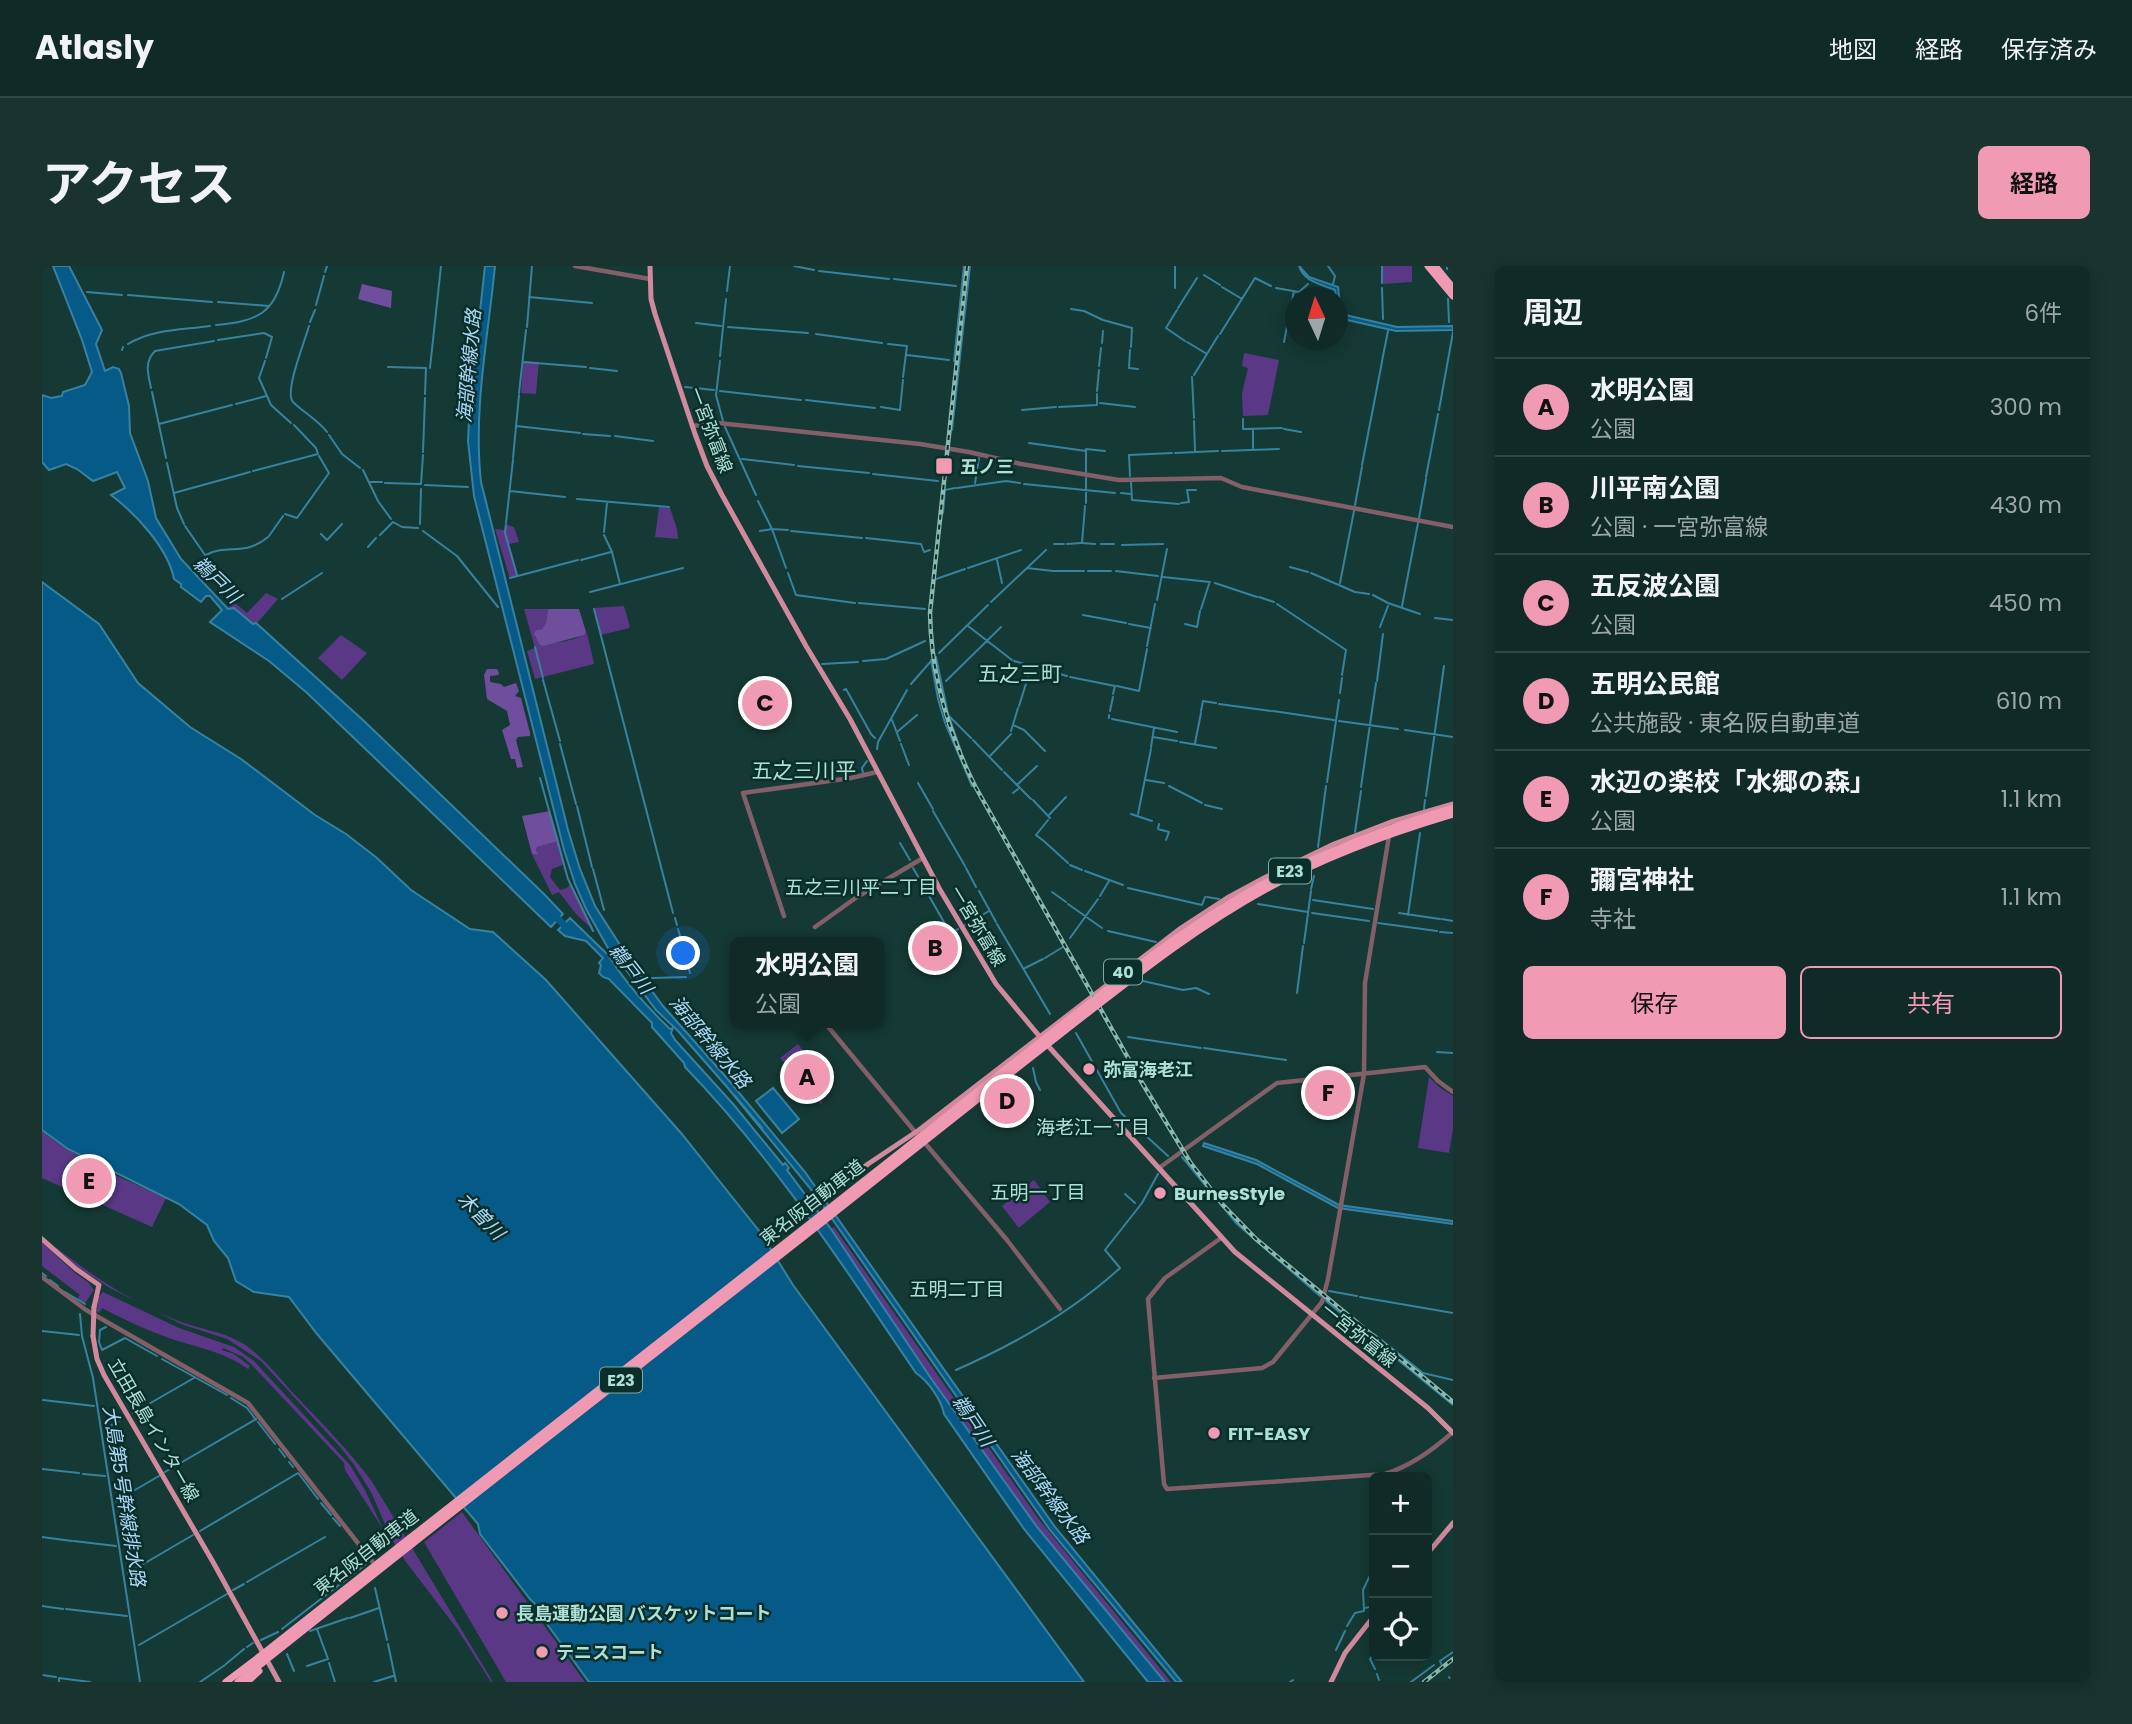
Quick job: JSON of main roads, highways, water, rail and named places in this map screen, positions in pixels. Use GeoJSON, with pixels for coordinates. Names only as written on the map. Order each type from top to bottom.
{"type":"FeatureCollection","features":[{"type":"Feature","properties":{"kind":"highway"},"geometry":{"type":"LineString","coordinates":[[1428,266],[1453,296]]}},
{"type":"Feature","properties":{"kind":"highway"},"geometry":{"type":"LineString","coordinates":[[1435,266],[1453,288]]}},
{"type":"Feature","properties":{"kind":"highway","name":"東名阪自動車道"},"geometry":{"type":"LineString","coordinates":[[238,1682],[1018,1059],[1168,944],[1234,901],[1301,865],[1372,835],[1453,806]]}},
{"type":"Feature","properties":{"kind":"highway","name":"東名阪自動車道"},"geometry":{"type":"LineString","coordinates":[[227,1682],[262,1662],[303,1631],[1171,948],[1237,905],[1303,870],[1373,840],[1453,814]]}},
{"type":"Feature","properties":{"kind":"highway"},"geometry":{"type":"LineString","coordinates":[[247,1682],[262,1662]]}},
{"type":"Feature","properties":{"kind":"main road","name":"一宮弥富線"},"geometry":{"type":"LineString","coordinates":[[649,266],[655,314],[707,466],[806,646],[850,719],[922,858],[996,984],[1040,1037],[1248,1264],[1428,1408],[1453,1432]]}},
{"type":"Feature","properties":{"kind":"main road","name":"40"},"geometry":{"type":"LineString","coordinates":[[826,1197],[868,1164],[916,1132],[1181,928],[1227,898],[1343,840],[1391,822],[1453,806]]}},
{"type":"Feature","properties":{"kind":"main road","name":"立田長島インター線"},"geometry":{"type":"LineString","coordinates":[[42,1238],[76,1269],[99,1285],[94,1307],[93,1336],[97,1359],[214,1562],[279,1682]]}},
{"type":"Feature","properties":{"kind":"main road"},"geometry":{"type":"LineString","coordinates":[[1432,1548],[1453,1524]]}},
{"type":"Feature","properties":{"kind":"main road"},"geometry":{"type":"LineString","coordinates":[[1331,1682],[1345,1653],[1369,1622]]}},
{"type":"Feature","properties":{"kind":"water"},"geometry":{"type":"Polygon","coordinates":[[[53,266],[69,266],[102,330],[96,344],[105,371],[113,367],[121,373],[129,406],[130,433],[148,481],[156,518],[181,559],[228,609],[234,608],[253,624],[256,623],[364,721],[544,894],[563,914],[551,927],[306,692],[269,661],[210,622],[222,610],[210,596],[206,596],[201,602],[181,587],[150,533],[111,495],[125,488],[117,472],[93,481],[66,464],[49,470],[42,462],[42,395],[51,398],[62,396],[63,392],[85,385],[92,372],[53,266]]]}},
{"type":"Feature","properties":{"kind":"water"},"geometry":{"type":"Polygon","coordinates":[[[485,266],[495,266],[480,401],[481,482],[568,830],[595,906],[663,1006],[805,1172],[1055,1527],[1182,1682],[1176,1682],[1050,1530],[814,1193],[727,1087],[656,1010],[609,950],[586,909],[564,850],[474,496],[468,441],[485,266]]]}},
{"type":"Feature","properties":{"kind":"water"},"geometry":{"type":"Polygon","coordinates":[[[1299,266],[1309,277],[1338,287],[1319,284],[1309,279],[1299,266]]]}},
{"type":"Feature","properties":{"kind":"water"},"geometry":{"type":"Polygon","coordinates":[[[1348,316],[1397,327],[1453,326],[1453,330],[1396,331],[1348,320],[1348,316]]]}},
{"type":"Feature","properties":{"kind":"water","name":"木曽川"},"geometry":{"type":"Polygon","coordinates":[[[42,582],[99,624],[138,683],[190,727],[241,759],[315,815],[346,834],[411,890],[470,929],[493,932],[546,980],[681,1133],[760,1232],[793,1285],[1084,1682],[589,1682],[547,1624],[542,1611],[480,1534],[478,1524],[317,1334],[289,1297],[254,1292],[236,1281],[228,1258],[214,1241],[207,1225],[179,1204],[68,1149],[42,1130],[42,582]]]}},
{"type":"Feature","properties":{"kind":"water"},"geometry":{"type":"Polygon","coordinates":[[[570,918],[609,954],[637,994],[670,1029],[673,1028],[671,1033],[675,1040],[734,1105],[783,1165],[785,1163],[789,1168],[787,1170],[831,1229],[930,1377],[1037,1527],[1165,1682],[1148,1682],[1024,1529],[944,1414],[933,1391],[916,1373],[778,1176],[652,1027],[652,1023],[609,979],[599,973],[599,963],[603,958],[586,941],[565,936],[558,930],[570,918]]]}},
{"type":"Feature","properties":{"kind":"water"},"geometry":{"type":"Polygon","coordinates":[[[773,1088],[799,1119],[782,1133],[756,1101],[773,1088]]]}},
{"type":"Feature","properties":{"kind":"water"},"geometry":{"type":"Polygon","coordinates":[[[1204,1143],[1256,1160],[1339,1205],[1453,1221],[1453,1224],[1338,1208],[1257,1164],[1203,1146],[1204,1143]]]}},
{"type":"Feature","properties":{"kind":"waterway"},"geometry":{"type":"LineString","coordinates":[[325,272],[327,266]]}},
{"type":"Feature","properties":{"kind":"waterway"},"geometry":{"type":"LineString","coordinates":[[430,368],[441,266]]}},
{"type":"Feature","properties":{"kind":"waterway"},"geometry":{"type":"LineString","coordinates":[[527,327],[532,266]]}},
{"type":"Feature","properties":{"kind":"waterway"},"geometry":{"type":"LineString","coordinates":[[727,291],[730,266]]}},
{"type":"Feature","properties":{"kind":"waterway"},"geometry":{"type":"LineString","coordinates":[[794,266],[814,270]]}},
{"type":"Feature","properties":{"kind":"waterway"},"geometry":{"type":"LineString","coordinates":[[954,361],[964,266]]}},
{"type":"Feature","properties":{"kind":"waterway"},"geometry":{"type":"LineString","coordinates":[[952,430],[970,266]]}},
{"type":"Feature","properties":{"kind":"waterway"},"geometry":{"type":"LineString","coordinates":[[1175,266],[1175,288]]}},
{"type":"Feature","properties":{"kind":"waterway"},"geometry":{"type":"LineString","coordinates":[[1328,266],[1335,276],[1333,284]]}},
{"type":"Feature","properties":{"kind":"waterway"},"geometry":{"type":"LineString","coordinates":[[1382,266],[1382,283]]}},
{"type":"Feature","properties":{"kind":"waterway"},"geometry":{"type":"LineString","coordinates":[[819,271],[889,279]]}},
{"type":"Feature","properties":{"kind":"waterway"},"geometry":{"type":"LineString","coordinates":[[216,325],[243,321],[262,313],[275,297],[284,272]]}},
{"type":"Feature","properties":{"kind":"waterway"},"geometry":{"type":"LineString","coordinates":[[1204,275],[1220,285]]}},
{"type":"Feature","properties":{"kind":"waterway"},"geometry":{"type":"LineString","coordinates":[[316,305],[324,276]]}},
{"type":"Feature","properties":{"kind":"waterway"},"geometry":{"type":"LineString","coordinates":[[1178,308],[1197,278]]}},
{"type":"Feature","properties":{"kind":"waterway"},"geometry":{"type":"LineString","coordinates":[[1220,334],[1255,278],[1271,286]]}},
{"type":"Feature","properties":{"kind":"waterway"},"geometry":{"type":"LineString","coordinates":[[894,279],[956,286]]}},
{"type":"Feature","properties":{"kind":"waterway"},"geometry":{"type":"LineString","coordinates":[[1276,288],[1299,292],[1308,284]]}},
{"type":"Feature","properties":{"kind":"waterway"},"geometry":{"type":"LineString","coordinates":[[1222,287],[1242,299]]}},
{"type":"Feature","properties":{"kind":"waterway"},"geometry":{"type":"LineString","coordinates":[[1382,288],[1383,319]]}},
{"type":"Feature","properties":{"kind":"waterway"},"geometry":{"type":"LineString","coordinates":[[87,292],[122,295]]}},
{"type":"Feature","properties":{"kind":"waterway"},"geometry":{"type":"LineString","coordinates":[[128,295],[212,302]]}},
{"type":"Feature","properties":{"kind":"waterway"},"geometry":{"type":"LineString","coordinates":[[529,297],[592,303]]}},
{"type":"Feature","properties":{"kind":"waterway"},"geometry":{"type":"LineString","coordinates":[[720,356],[726,299]]}},
{"type":"Feature","properties":{"kind":"waterway"},"geometry":{"type":"LineString","coordinates":[[1448,299],[1449,322]]}},
{"type":"Feature","properties":{"kind":"waterway"},"geometry":{"type":"LineString","coordinates":[[218,302],[269,306]]}},
{"type":"Feature","properties":{"kind":"waterway"},"geometry":{"type":"LineString","coordinates":[[1071,309],[1132,328],[1131,347]]}},
{"type":"Feature","properties":{"kind":"waterway"},"geometry":{"type":"LineString","coordinates":[[310,322],[315,310]]}},
{"type":"Feature","properties":{"kind":"waterway"},"geometry":{"type":"LineString","coordinates":[[1177,310],[1166,328],[1185,341]]}},
{"type":"Feature","properties":{"kind":"waterway"},"geometry":{"type":"LineString","coordinates":[[696,323],[721,326]]}},
{"type":"Feature","properties":{"kind":"waterway"},"geometry":{"type":"LineString","coordinates":[[128,344],[147,335],[210,326]]}},
{"type":"Feature","properties":{"kind":"waterway"},"geometry":{"type":"LineString","coordinates":[[309,326],[293,378],[291,396],[293,402],[327,432]]}},
{"type":"Feature","properties":{"kind":"waterway"},"geometry":{"type":"LineString","coordinates":[[728,327],[808,333]]}},
{"type":"Feature","properties":{"kind":"waterway"},"geometry":{"type":"LineString","coordinates":[[519,393],[526,330]]}},
{"type":"Feature","properties":{"kind":"waterway"},"geometry":{"type":"LineString","coordinates":[[1102,343],[1103,331]]}},
{"type":"Feature","properties":{"kind":"waterway"},"geometry":{"type":"LineString","coordinates":[[1382,361],[1388,331]]}},
{"type":"Feature","properties":{"kind":"waterway"},"geometry":{"type":"LineString","coordinates":[[1439,410],[1453,332]]}},
{"type":"Feature","properties":{"kind":"waterway"},"geometry":{"type":"LineString","coordinates":[[218,340],[264,333],[272,337],[266,358]]}},
{"type":"Feature","properties":{"kind":"waterway"},"geometry":{"type":"LineString","coordinates":[[816,334],[882,343]]}},
{"type":"Feature","properties":{"kind":"waterway"},"geometry":{"type":"LineString","coordinates":[[1194,375],[1218,336]]}},
{"type":"Feature","properties":{"kind":"waterway"},"geometry":{"type":"LineString","coordinates":[[1284,342],[1285,337]]}},
{"type":"Feature","properties":{"kind":"waterway"},"geometry":{"type":"LineString","coordinates":[[151,388],[148,364],[155,351],[214,341]]}},
{"type":"Feature","properties":{"kind":"waterway"},"geometry":{"type":"LineString","coordinates":[[1187,342],[1207,354]]}},
{"type":"Feature","properties":{"kind":"waterway"},"geometry":{"type":"LineString","coordinates":[[888,344],[907,346],[903,377]]}},
{"type":"Feature","properties":{"kind":"waterway"},"geometry":{"type":"LineString","coordinates":[[1099,366],[1101,348]]}},
{"type":"Feature","properties":{"kind":"waterway"},"geometry":{"type":"LineString","coordinates":[[1130,350],[1129,368],[1138,369]]}},
{"type":"Feature","properties":{"kind":"waterway"},"geometry":{"type":"LineString","coordinates":[[907,355],[949,360]]}},
{"type":"Feature","properties":{"kind":"waterway"},"geometry":{"type":"LineString","coordinates":[[265,361],[259,378],[271,405],[291,423]]}},
{"type":"Feature","properties":{"kind":"waterway"},"geometry":{"type":"LineString","coordinates":[[720,361],[716,395],[723,421]]}},
{"type":"Feature","properties":{"kind":"waterway"},"geometry":{"type":"LineString","coordinates":[[523,362],[586,367]]}},
{"type":"Feature","properties":{"kind":"waterway"},"geometry":{"type":"LineString","coordinates":[[1362,465],[1382,362]]}},
{"type":"Feature","properties":{"kind":"waterway"},"geometry":{"type":"LineString","coordinates":[[388,367],[426,368],[425,394]]}},
{"type":"Feature","properties":{"kind":"waterway"},"geometry":{"type":"LineString","coordinates":[[590,368],[617,371]]}},
{"type":"Feature","properties":{"kind":"waterway"},"geometry":{"type":"LineString","coordinates":[[1097,391],[1099,370]]}},
{"type":"Feature","properties":{"kind":"waterway"},"geometry":{"type":"LineString","coordinates":[[1192,377],[1194,418]]}},
{"type":"Feature","properties":{"kind":"waterway"},"geometry":{"type":"LineString","coordinates":[[881,407],[900,410],[903,380]]}},
{"type":"Feature","properties":{"kind":"waterway"},"geometry":{"type":"LineString","coordinates":[[685,387],[714,390]]}},
{"type":"Feature","properties":{"kind":"waterway"},"geometry":{"type":"LineString","coordinates":[[720,391],[801,400]]}},
{"type":"Feature","properties":{"kind":"waterway"},"geometry":{"type":"LineString","coordinates":[[152,392],[166,458]]}},
{"type":"Feature","properties":{"kind":"waterway"},"geometry":{"type":"LineString","coordinates":[[1059,407],[1097,405],[1097,394]]}},
{"type":"Feature","properties":{"kind":"waterway"},"geometry":{"type":"LineString","coordinates":[[513,458],[519,395]]}},
{"type":"Feature","properties":{"kind":"waterway"},"geometry":{"type":"LineString","coordinates":[[236,404],[266,396]]}},
{"type":"Feature","properties":{"kind":"waterway"},"geometry":{"type":"LineString","coordinates":[[423,452],[425,398]]}},
{"type":"Feature","properties":{"kind":"waterway"},"geometry":{"type":"LineString","coordinates":[[806,400],[875,408]]}},
{"type":"Feature","properties":{"kind":"waterway"},"geometry":{"type":"LineString","coordinates":[[1100,403],[1135,407]]}},
{"type":"Feature","properties":{"kind":"waterway"},"geometry":{"type":"LineString","coordinates":[[159,424],[232,405]]}},
{"type":"Feature","properties":{"kind":"waterway"},"geometry":{"type":"LineString","coordinates":[[1022,410],[1056,407]]}},
{"type":"Feature","properties":{"kind":"waterway"},"geometry":{"type":"LineString","coordinates":[[1426,477],[1438,414]]}},
{"type":"Feature","properties":{"kind":"waterway"},"geometry":{"type":"LineString","coordinates":[[1243,419],[1243,429],[1282,428]]}},
{"type":"Feature","properties":{"kind":"waterway"},"geometry":{"type":"LineString","coordinates":[[1194,421],[1195,451]]}},
{"type":"Feature","properties":{"kind":"waterway"},"geometry":{"type":"LineString","coordinates":[[253,471],[318,454],[316,448],[294,425]]}},
{"type":"Feature","properties":{"kind":"waterway"},"geometry":{"type":"LineString","coordinates":[[516,426],[580,433]]}},
{"type":"Feature","properties":{"kind":"waterway"},"geometry":{"type":"LineString","coordinates":[[725,427],[756,495]]}},
{"type":"Feature","properties":{"kind":"waterway"},"geometry":{"type":"LineString","coordinates":[[1284,429],[1301,432]]}},
{"type":"Feature","properties":{"kind":"waterway"},"geometry":{"type":"LineString","coordinates":[[1253,430],[1253,448]]}},
{"type":"Feature","properties":{"kind":"waterway"},"geometry":{"type":"LineString","coordinates":[[583,434],[610,436]]}},
{"type":"Feature","properties":{"kind":"waterway"},"geometry":{"type":"LineString","coordinates":[[329,435],[342,454],[360,468]]}},
{"type":"Feature","properties":{"kind":"waterway"},"geometry":{"type":"LineString","coordinates":[[615,436],[653,441]]}},
{"type":"Feature","properties":{"kind":"waterway"},"geometry":{"type":"LineString","coordinates":[[1029,443],[1086,451]]}},
{"type":"Feature","properties":{"kind":"waterway"},"geometry":{"type":"LineString","coordinates":[[1086,472],[1086,449],[1105,451]]}},
{"type":"Feature","properties":{"kind":"waterway"},"geometry":{"type":"LineString","coordinates":[[1222,451],[1279,449]]}},
{"type":"Feature","properties":{"kind":"waterway"},"geometry":{"type":"LineString","coordinates":[[1175,453],[1218,451]]}},
{"type":"Feature","properties":{"kind":"waterway"},"geometry":{"type":"LineString","coordinates":[[1130,476],[1129,455],[1172,453]]}},
{"type":"Feature","properties":{"kind":"waterway"},"geometry":{"type":"LineString","coordinates":[[385,483],[421,484],[423,455]]}},
{"type":"Feature","properties":{"kind":"waterway"},"geometry":{"type":"LineString","coordinates":[[285,514],[297,518],[329,473],[319,456]]}},
{"type":"Feature","properties":{"kind":"waterway"},"geometry":{"type":"LineString","coordinates":[[975,483],[979,458]]}},
{"type":"Feature","properties":{"kind":"waterway"},"geometry":{"type":"LineString","coordinates":[[742,459],[794,465]]}},
{"type":"Feature","properties":{"kind":"waterway"},"geometry":{"type":"LineString","coordinates":[[506,523],[513,460]]}},
{"type":"Feature","properties":{"kind":"waterway"},"geometry":{"type":"LineString","coordinates":[[167,463],[177,508],[184,524]]}},
{"type":"Feature","properties":{"kind":"waterway"},"geometry":{"type":"LineString","coordinates":[[798,466],[869,473]]}},
{"type":"Feature","properties":{"kind":"waterway"},"geometry":{"type":"LineString","coordinates":[[1355,505],[1362,467]]}},
{"type":"Feature","properties":{"kind":"waterway"},"geometry":{"type":"LineString","coordinates":[[363,470],[378,501],[391,519]]}},
{"type":"Feature","properties":{"kind":"waterway"},"geometry":{"type":"LineString","coordinates":[[174,493],[250,472]]}},
{"type":"Feature","properties":{"kind":"waterway"},"geometry":{"type":"LineString","coordinates":[[873,474],[938,481]]}},
{"type":"Feature","properties":{"kind":"waterway"},"geometry":{"type":"LineString","coordinates":[[1086,478],[1086,503]]}},
{"type":"Feature","properties":{"kind":"waterway"},"geometry":{"type":"LineString","coordinates":[[1419,518],[1426,479]]}},
{"type":"Feature","properties":{"kind":"waterway"},"geometry":{"type":"LineString","coordinates":[[957,488],[1006,481],[1020,483]]}},
{"type":"Feature","properties":{"kind":"waterway"},"geometry":{"type":"LineString","coordinates":[[370,482],[382,482]]}},
{"type":"Feature","properties":{"kind":"waterway"},"geometry":{"type":"LineString","coordinates":[[1131,482],[1132,500],[1179,504]]}},
{"type":"Feature","properties":{"kind":"waterway"},"geometry":{"type":"LineString","coordinates":[[1024,484],[1115,493]]}},
{"type":"Feature","properties":{"kind":"waterway"},"geometry":{"type":"LineString","coordinates":[[425,485],[468,487]]}},
{"type":"Feature","properties":{"kind":"waterway"},"geometry":{"type":"LineString","coordinates":[[943,513],[945,490],[955,488]]}},
{"type":"Feature","properties":{"kind":"waterway"},"geometry":{"type":"LineString","coordinates":[[420,524],[421,489]]}},
{"type":"Feature","properties":{"kind":"waterway"},"geometry":{"type":"LineString","coordinates":[[1181,503],[1189,502],[1187,490],[1196,490]]}},
{"type":"Feature","properties":{"kind":"waterway"},"geometry":{"type":"LineString","coordinates":[[510,491],[565,497]]}},
{"type":"Feature","properties":{"kind":"waterway"},"geometry":{"type":"LineString","coordinates":[[1121,493],[1131,494]]}},
{"type":"Feature","properties":{"kind":"waterway"},"geometry":{"type":"LineString","coordinates":[[577,499],[669,507]]}},
{"type":"Feature","properties":{"kind":"waterway"},"geometry":{"type":"LineString","coordinates":[[758,501],[772,529],[786,568]]}},
{"type":"Feature","properties":{"kind":"waterway"},"geometry":{"type":"LineString","coordinates":[[604,532],[607,503]]}},
{"type":"Feature","properties":{"kind":"waterway"},"geometry":{"type":"LineString","coordinates":[[1085,506],[1082,543],[1095,544]]}},
{"type":"Feature","properties":{"kind":"waterway"},"geometry":{"type":"LineString","coordinates":[[1340,583],[1354,511]]}},
{"type":"Feature","properties":{"kind":"waterway"},"geometry":{"type":"LineString","coordinates":[[269,536],[283,516]]}},
{"type":"Feature","properties":{"kind":"waterway"},"geometry":{"type":"LineString","coordinates":[[380,535],[393,522],[402,527],[418,528]]}},
{"type":"Feature","properties":{"kind":"waterway"},"geometry":{"type":"LineString","coordinates":[[1402,606],[1418,523]]}},
{"type":"Feature","properties":{"kind":"waterway"},"geometry":{"type":"LineString","coordinates":[[321,534],[327,540],[342,524]]}},
{"type":"Feature","properties":{"kind":"waterway"},"geometry":{"type":"LineString","coordinates":[[506,525],[505,533],[517,575]]}},
{"type":"Feature","properties":{"kind":"waterway"},"geometry":{"type":"LineString","coordinates":[[185,526],[212,565]]}},
{"type":"Feature","properties":{"kind":"waterway"},"geometry":{"type":"LineString","coordinates":[[760,531],[788,530]]}},
{"type":"Feature","properties":{"kind":"waterway"},"geometry":{"type":"LineString","coordinates":[[423,531],[457,556],[498,607]]}},
{"type":"Feature","properties":{"kind":"waterway"},"geometry":{"type":"LineString","coordinates":[[791,531],[862,538]]}},
{"type":"Feature","properties":{"kind":"waterway"},"geometry":{"type":"LineString","coordinates":[[604,535],[612,552],[620,584]]}},
{"type":"Feature","properties":{"kind":"waterway"},"geometry":{"type":"LineString","coordinates":[[206,555],[222,550],[251,547],[268,537]]}},
{"type":"Feature","properties":{"kind":"waterway"},"geometry":{"type":"LineString","coordinates":[[368,547],[376,538]]}},
{"type":"Feature","properties":{"kind":"waterway"},"geometry":{"type":"LineString","coordinates":[[866,538],[921,544],[924,552],[930,550]]}},
{"type":"Feature","properties":{"kind":"waterway"},"geometry":{"type":"LineString","coordinates":[[1067,544],[1081,543]]}},
{"type":"Feature","properties":{"kind":"waterway"},"geometry":{"type":"LineString","coordinates":[[1054,544],[1064,544]]}},
{"type":"Feature","properties":{"kind":"waterway"},"geometry":{"type":"LineString","coordinates":[[1101,544],[1114,544]]}},
{"type":"Feature","properties":{"kind":"waterway"},"geometry":{"type":"LineString","coordinates":[[1122,545],[1163,544]]}},
{"type":"Feature","properties":{"kind":"waterway"},"geometry":{"type":"LineString","coordinates":[[1157,600],[1167,549]]}},
{"type":"Feature","properties":{"kind":"waterway"},"geometry":{"type":"LineString","coordinates":[[968,568],[1021,550]]}},
{"type":"Feature","properties":{"kind":"waterway"},"geometry":{"type":"LineString","coordinates":[[991,602],[1046,550]]}},
{"type":"Feature","properties":{"kind":"waterway"},"geometry":{"type":"LineString","coordinates":[[581,560],[611,552]]}},
{"type":"Feature","properties":{"kind":"waterway"},"geometry":{"type":"LineString","coordinates":[[510,578],[578,560]]}},
{"type":"Feature","properties":{"kind":"waterway"},"geometry":{"type":"LineString","coordinates":[[997,560],[1002,583]]}},
{"type":"Feature","properties":{"kind":"waterway"},"geometry":{"type":"LineString","coordinates":[[1290,567],[1308,572]]}},
{"type":"Feature","properties":{"kind":"waterway"},"geometry":{"type":"LineString","coordinates":[[590,592],[683,568]]}},
{"type":"Feature","properties":{"kind":"waterway"},"geometry":{"type":"LineString","coordinates":[[1027,568],[1084,571]]}},
{"type":"Feature","properties":{"kind":"waterway"},"geometry":{"type":"LineString","coordinates":[[936,579],[965,569]]}},
{"type":"Feature","properties":{"kind":"waterway"},"geometry":{"type":"LineString","coordinates":[[1088,571],[1111,571]]}},
{"type":"Feature","properties":{"kind":"waterway"},"geometry":{"type":"LineString","coordinates":[[1116,571],[1158,576]]}},
{"type":"Feature","properties":{"kind":"waterway"},"geometry":{"type":"LineString","coordinates":[[282,599],[322,573]]}},
{"type":"Feature","properties":{"kind":"waterway"},"geometry":{"type":"LineString","coordinates":[[788,573],[796,595],[855,603]]}},
{"type":"Feature","properties":{"kind":"waterway"},"geometry":{"type":"LineString","coordinates":[[1311,573],[1355,592],[1369,594]]}},
{"type":"Feature","properties":{"kind":"waterway"},"geometry":{"type":"LineString","coordinates":[[1163,577],[1210,582]]}},
{"type":"Feature","properties":{"kind":"waterway"},"geometry":{"type":"LineString","coordinates":[[1215,583],[1257,597]]}},
{"type":"Feature","properties":{"kind":"waterway"},"geometry":{"type":"LineString","coordinates":[[1201,609],[1209,584]]}},
{"type":"Feature","properties":{"kind":"waterway"},"geometry":{"type":"LineString","coordinates":[[1373,595],[1420,614]]}},
{"type":"Feature","properties":{"kind":"waterway"},"geometry":{"type":"LineString","coordinates":[[1259,597],[1274,602]]}},
{"type":"Feature","properties":{"kind":"waterway"},"geometry":{"type":"LineString","coordinates":[[859,603],[925,609]]}},
{"type":"Feature","properties":{"kind":"waterway"},"geometry":{"type":"LineString","coordinates":[[1147,646],[1155,604]]}},
{"type":"Feature","properties":{"kind":"waterway"},"geometry":{"type":"LineString","coordinates":[[1277,604],[1346,650],[1342,675]]}},
{"type":"Feature","properties":{"kind":"waterway"},"geometry":{"type":"LineString","coordinates":[[939,653],[988,605]]}},
{"type":"Feature","properties":{"kind":"waterway"},"geometry":{"type":"LineString","coordinates":[[1380,627],[1388,606]]}},
{"type":"Feature","properties":{"kind":"waterway"},"geometry":{"type":"LineString","coordinates":[[594,609],[673,913]]}},
{"type":"Feature","properties":{"kind":"waterway"},"geometry":{"type":"LineString","coordinates":[[1185,624],[1197,627],[1200,611]]}},
{"type":"Feature","properties":{"kind":"waterway"},"geometry":{"type":"LineString","coordinates":[[1083,615],[1126,623]]}},
{"type":"Feature","properties":{"kind":"waterway"},"geometry":{"type":"LineString","coordinates":[[1435,618],[1453,620]]}},
{"type":"Feature","properties":{"kind":"waterway"},"geometry":{"type":"LineString","coordinates":[[1129,624],[1151,628]]}},
{"type":"Feature","properties":{"kind":"waterway"},"geometry":{"type":"LineString","coordinates":[[968,626],[1012,660]]}},
{"type":"Feature","properties":{"kind":"waterway"},"geometry":{"type":"LineString","coordinates":[[946,681],[1001,627]]}},
{"type":"Feature","properties":{"kind":"waterway"},"geometry":{"type":"LineString","coordinates":[[1377,681],[1383,634]]}},
{"type":"Feature","properties":{"kind":"waterway"},"geometry":{"type":"LineString","coordinates":[[863,661],[886,659],[925,641]]}},
{"type":"Feature","properties":{"kind":"waterway"},"geometry":{"type":"LineString","coordinates":[[535,647],[543,678]]}},
{"type":"Feature","properties":{"kind":"waterway"},"geometry":{"type":"LineString","coordinates":[[1117,686],[1139,691],[1147,649]]}},
{"type":"Feature","properties":{"kind":"waterway"},"geometry":{"type":"LineString","coordinates":[[936,657],[948,714],[961,751]]}},
{"type":"Feature","properties":{"kind":"waterway"},"geometry":{"type":"LineString","coordinates":[[931,660],[945,723]]}},
{"type":"Feature","properties":{"kind":"waterway"},"geometry":{"type":"LineString","coordinates":[[911,684],[932,660]]}},
{"type":"Feature","properties":{"kind":"waterway"},"geometry":{"type":"LineString","coordinates":[[1014,661],[1067,676]]}},
{"type":"Feature","properties":{"kind":"waterway"},"geometry":{"type":"LineString","coordinates":[[822,664],[858,662]]}},
{"type":"Feature","properties":{"kind":"waterway"},"geometry":{"type":"LineString","coordinates":[[1426,796],[1444,666]]}},
{"type":"Feature","properties":{"kind":"waterway"},"geometry":{"type":"LineString","coordinates":[[1019,706],[1029,674]]}},
{"type":"Feature","properties":{"kind":"waterway"},"geometry":{"type":"LineString","coordinates":[[1070,677],[1115,686],[1113,694]]}},
{"type":"Feature","properties":{"kind":"waterway"},"geometry":{"type":"LineString","coordinates":[[1340,693],[1342,678]]}},
{"type":"Feature","properties":{"kind":"waterway"},"geometry":{"type":"LineString","coordinates":[[543,680],[560,741]]}},
{"type":"Feature","properties":{"kind":"waterway"},"geometry":{"type":"LineString","coordinates":[[1361,787],[1376,683]]}},
{"type":"Feature","properties":{"kind":"waterway"},"geometry":{"type":"LineString","coordinates":[[844,690],[846,689],[875,738]]}},
{"type":"Feature","properties":{"kind":"waterway"},"geometry":{"type":"LineString","coordinates":[[877,749],[878,742],[907,690]]}},
{"type":"Feature","properties":{"kind":"waterway"},"geometry":{"type":"LineString","coordinates":[[1110,711],[1113,697]]}},
{"type":"Feature","properties":{"kind":"waterway"},"geometry":{"type":"LineString","coordinates":[[1327,782],[1339,700]]}},
{"type":"Feature","properties":{"kind":"waterway"},"geometry":{"type":"LineString","coordinates":[[1201,711],[1203,701],[1216,703]]}},
{"type":"Feature","properties":{"kind":"waterway"},"geometry":{"type":"LineString","coordinates":[[1219,704],[1271,711]]}},
{"type":"Feature","properties":{"kind":"waterway"},"geometry":{"type":"LineString","coordinates":[[1011,731],[1018,708]]}},
{"type":"Feature","properties":{"kind":"waterway"},"geometry":{"type":"LineString","coordinates":[[1273,711],[1334,720]]}},
{"type":"Feature","properties":{"kind":"waterway"},"geometry":{"type":"LineString","coordinates":[[1195,743],[1201,713]]}},
{"type":"Feature","properties":{"kind":"waterway"},"geometry":{"type":"LineString","coordinates":[[897,732],[917,715]]}},
{"type":"Feature","properties":{"kind":"waterway"},"geometry":{"type":"LineString","coordinates":[[948,715],[971,738]]}},
{"type":"Feature","properties":{"kind":"waterway"},"geometry":{"type":"LineString","coordinates":[[1112,719],[1177,732]]}},
{"type":"Feature","properties":{"kind":"waterway"},"geometry":{"type":"LineString","coordinates":[[892,720],[900,741]]}},
{"type":"Feature","properties":{"kind":"waterway"},"geometry":{"type":"LineString","coordinates":[[1339,721],[1398,729]]}},
{"type":"Feature","properties":{"kind":"waterway"},"geometry":{"type":"LineString","coordinates":[[946,725],[972,786]]}},
{"type":"Feature","properties":{"kind":"waterway"},"geometry":{"type":"LineString","coordinates":[[1013,725],[1024,730],[1045,751]]}},
{"type":"Feature","properties":{"kind":"waterway"},"geometry":{"type":"LineString","coordinates":[[1151,747],[1154,728]]}},
{"type":"Feature","properties":{"kind":"waterway"},"geometry":{"type":"LineString","coordinates":[[1405,730],[1453,737]]}},
{"type":"Feature","properties":{"kind":"waterway"},"geometry":{"type":"LineString","coordinates":[[990,756],[1011,734]]}},
{"type":"Feature","properties":{"kind":"waterway"},"geometry":{"type":"LineString","coordinates":[[1153,737],[1177,741]]}},
{"type":"Feature","properties":{"kind":"waterway"},"geometry":{"type":"LineString","coordinates":[[973,740],[1002,770]]}},
{"type":"Feature","properties":{"kind":"waterway"},"geometry":{"type":"LineString","coordinates":[[1180,742],[1216,748]]}},
{"type":"Feature","properties":{"kind":"waterway"},"geometry":{"type":"LineString","coordinates":[[560,744],[576,804]]}},
{"type":"Feature","properties":{"kind":"waterway"},"geometry":{"type":"LineString","coordinates":[[901,744],[909,765]]}},
{"type":"Feature","properties":{"kind":"waterway"},"geometry":{"type":"LineString","coordinates":[[1138,814],[1151,749]]}},
{"type":"Feature","properties":{"kind":"waterway"},"geometry":{"type":"LineString","coordinates":[[863,773],[862,768],[867,761]]}},
{"type":"Feature","properties":{"kind":"waterway"},"geometry":{"type":"LineString","coordinates":[[1018,784],[1037,766]]}},
{"type":"Feature","properties":{"kind":"waterway"},"geometry":{"type":"LineString","coordinates":[[1004,772],[1031,799]]}},
{"type":"Feature","properties":{"kind":"waterway"},"geometry":{"type":"LineString","coordinates":[[540,778],[568,879],[593,931]]}},
{"type":"Feature","properties":{"kind":"waterway"},"geometry":{"type":"LineString","coordinates":[[1146,780],[1164,783]]}},
{"type":"Feature","properties":{"kind":"waterway"},"geometry":{"type":"LineString","coordinates":[[918,783],[933,809]]}},
{"type":"Feature","properties":{"kind":"waterway"},"geometry":{"type":"LineString","coordinates":[[1169,786],[1202,803]]}},
{"type":"Feature","properties":{"kind":"waterway"},"geometry":{"type":"LineString","coordinates":[[1318,847],[1326,786]]}},
{"type":"Feature","properties":{"kind":"waterway"},"geometry":{"type":"LineString","coordinates":[[1013,793],[1018,789]]}},
{"type":"Feature","properties":{"kind":"waterway"},"geometry":{"type":"LineString","coordinates":[[1355,832],[1361,791]]}},
{"type":"Feature","properties":{"kind":"waterway"},"geometry":{"type":"LineString","coordinates":[[1048,816],[1066,797]]}},
{"type":"Feature","properties":{"kind":"waterway"},"geometry":{"type":"LineString","coordinates":[[1033,800],[1050,818]]}},
{"type":"Feature","properties":{"kind":"waterway"},"geometry":{"type":"LineString","coordinates":[[1424,809],[1425,800]]}},
{"type":"Feature","properties":{"kind":"waterway"},"geometry":{"type":"LineString","coordinates":[[1205,805],[1222,809]]}},
{"type":"Feature","properties":{"kind":"waterway"},"geometry":{"type":"LineString","coordinates":[[577,806],[592,867]]}},
{"type":"Feature","properties":{"kind":"waterway"},"geometry":{"type":"LineString","coordinates":[[933,811],[965,866]]}},
{"type":"Feature","properties":{"kind":"waterway"},"geometry":{"type":"LineString","coordinates":[[1131,814],[1152,821]]}},
{"type":"Feature","properties":{"kind":"waterway"},"geometry":{"type":"LineString","coordinates":[[1045,842],[1036,835],[1048,820]]}},
{"type":"Feature","properties":{"kind":"waterway"},"geometry":{"type":"LineString","coordinates":[[1159,824],[1158,829],[1169,832],[1166,840]]}},
{"type":"Feature","properties":{"kind":"waterway"},"geometry":{"type":"LineString","coordinates":[[1408,915],[1420,833]]}},
{"type":"Feature","properties":{"kind":"waterway"},"geometry":{"type":"LineString","coordinates":[[900,843],[910,860]]}},
{"type":"Feature","properties":{"kind":"waterway"},"geometry":{"type":"LineString","coordinates":[[1046,843],[1068,863]]}},
{"type":"Feature","properties":{"kind":"waterway"},"geometry":{"type":"LineString","coordinates":[[1070,865],[1082,870]]}},
{"type":"Feature","properties":{"kind":"waterway"},"geometry":{"type":"LineString","coordinates":[[913,868],[922,883]]}},
{"type":"Feature","properties":{"kind":"waterway"},"geometry":{"type":"LineString","coordinates":[[966,868],[976,887]]}},
{"type":"Feature","properties":{"kind":"waterway"},"geometry":{"type":"LineString","coordinates":[[593,869],[604,910]]}},
{"type":"Feature","properties":{"kind":"waterway"},"geometry":{"type":"LineString","coordinates":[[1085,871],[1123,885]]}},
{"type":"Feature","properties":{"kind":"waterway"},"geometry":{"type":"LineString","coordinates":[[1311,889],[1314,876]]}},
{"type":"Feature","properties":{"kind":"waterway"},"geometry":{"type":"LineString","coordinates":[[1100,896],[1109,881]]}},
{"type":"Feature","properties":{"kind":"waterway"},"geometry":{"type":"LineString","coordinates":[[924,887],[945,924]]}},
{"type":"Feature","properties":{"kind":"waterway"},"geometry":{"type":"LineString","coordinates":[[1128,888],[1202,905],[1205,897]]}},
{"type":"Feature","properties":{"kind":"waterway"},"geometry":{"type":"LineString","coordinates":[[979,891],[996,922]]}},
{"type":"Feature","properties":{"kind":"waterway"},"geometry":{"type":"LineString","coordinates":[[1304,943],[1311,891]]}},
{"type":"Feature","properties":{"kind":"waterway"},"geometry":{"type":"LineString","coordinates":[[1052,892],[1066,902]]}},
{"type":"Feature","properties":{"kind":"waterway"},"geometry":{"type":"LineString","coordinates":[[1207,897],[1219,899]]}},
{"type":"Feature","properties":{"kind":"waterway"},"geometry":{"type":"LineString","coordinates":[[1070,938],[1098,899]]}},
{"type":"Feature","properties":{"kind":"waterway"},"geometry":{"type":"LineString","coordinates":[[1313,900],[1373,909]]}},
{"type":"Feature","properties":{"kind":"waterway"},"geometry":{"type":"LineString","coordinates":[[1068,904],[1102,928]]}},
{"type":"Feature","properties":{"kind":"waterway"},"geometry":{"type":"LineString","coordinates":[[1258,904],[1308,912]]}},
{"type":"Feature","properties":{"kind":"waterway"},"geometry":{"type":"LineString","coordinates":[[965,925],[989,911]]}},
{"type":"Feature","properties":{"kind":"waterway","name":"鵜戸川"},"geometry":{"type":"LineString","coordinates":[[552,913],[570,931]]}},
{"type":"Feature","properties":{"kind":"waterway"},"geometry":{"type":"LineString","coordinates":[[1312,913],[1369,921]]}},
{"type":"Feature","properties":{"kind":"waterway"},"geometry":{"type":"LineString","coordinates":[[1399,913],[1440,919]]}},
{"type":"Feature","properties":{"kind":"waterway"},"geometry":{"type":"LineString","coordinates":[[675,918],[677,925]]}},
{"type":"Feature","properties":{"kind":"waterway"},"geometry":{"type":"LineString","coordinates":[[1442,919],[1453,921]]}},
{"type":"Feature","properties":{"kind":"waterway"},"geometry":{"type":"LineString","coordinates":[[1378,923],[1437,931]]}},
{"type":"Feature","properties":{"kind":"waterway"},"geometry":{"type":"LineString","coordinates":[[997,924],[1050,1014]]}},
{"type":"Feature","properties":{"kind":"waterway"},"geometry":{"type":"LineString","coordinates":[[946,927],[951,935]]}},
{"type":"Feature","properties":{"kind":"waterway"},"geometry":{"type":"LineString","coordinates":[[678,929],[684,950]]}},
{"type":"Feature","properties":{"kind":"waterway"},"geometry":{"type":"LineString","coordinates":[[951,934],[958,929]]}},
{"type":"Feature","properties":{"kind":"waterway"},"geometry":{"type":"LineString","coordinates":[[1108,931],[1156,942]]}},
{"type":"Feature","properties":{"kind":"waterway"},"geometry":{"type":"LineString","coordinates":[[1440,932],[1453,933]]}},
{"type":"Feature","properties":{"kind":"waterway"},"geometry":{"type":"LineString","coordinates":[[940,964],[949,942]]}},
{"type":"Feature","properties":{"kind":"waterway"},"geometry":{"type":"LineString","coordinates":[[1297,993],[1303,946]]}},
{"type":"Feature","properties":{"kind":"waterway"},"geometry":{"type":"LineString","coordinates":[[1045,958],[1063,947]]}},
{"type":"Feature","properties":{"kind":"waterway"},"geometry":{"type":"LineString","coordinates":[[685,955],[690,973]]}},
{"type":"Feature","properties":{"kind":"waterway"},"geometry":{"type":"LineString","coordinates":[[1025,968],[1043,959]]}},
{"type":"Feature","properties":{"kind":"waterway"},"geometry":{"type":"LineString","coordinates":[[652,978],[686,977]]}},
{"type":"Feature","properties":{"kind":"waterway"},"geometry":{"type":"LineString","coordinates":[[1143,981],[1183,990],[1196,988],[1209,994]]}},
{"type":"Feature","properties":{"kind":"waterway"},"geometry":{"type":"LineString","coordinates":[[1076,1033],[1121,1113],[1168,1156]]}},
{"type":"Feature","properties":{"kind":"waterway"},"geometry":{"type":"LineString","coordinates":[[1128,1037],[1201,1048]]}},
{"type":"Feature","properties":{"kind":"waterway"},"geometry":{"type":"LineString","coordinates":[[1204,1048],[1286,1060]]}},
{"type":"Feature","properties":{"kind":"waterway"},"geometry":{"type":"LineString","coordinates":[[1437,1052],[1453,1053]]}},
{"type":"Feature","properties":{"kind":"waterway"},"geometry":{"type":"LineString","coordinates":[[1033,1068],[1040,1090]]}},
{"type":"Feature","properties":{"kind":"waterway","name":"海部幹線水路"},"geometry":{"type":"LineString","coordinates":[[734,1095],[762,1128]]}},
{"type":"Feature","properties":{"kind":"waterway"},"geometry":{"type":"LineString","coordinates":[[1182,1157],[1237,1224],[1320,1296]]}},
{"type":"Feature","properties":{"kind":"waterway"},"geometry":{"type":"LineString","coordinates":[[956,1370],[1000,1349],[1063,1312],[1120,1268],[1105,1250],[1142,1203],[1158,1174]]}},
{"type":"Feature","properties":{"kind":"waterway"},"geometry":{"type":"LineString","coordinates":[[1125,1194],[1135,1203]]}},
{"type":"Feature","properties":{"kind":"waterway"},"geometry":{"type":"LineString","coordinates":[[42,1273],[46,1276]]}},
{"type":"Feature","properties":{"kind":"waterway"},"geometry":{"type":"LineString","coordinates":[[50,1280],[58,1286]]}},
{"type":"Feature","properties":{"kind":"waterway"},"geometry":{"type":"LineString","coordinates":[[1329,1291],[1357,1296]]}},
{"type":"Feature","properties":{"kind":"waterway"},"geometry":{"type":"LineString","coordinates":[[65,1292],[85,1304]]}},
{"type":"Feature","properties":{"kind":"waterway"},"geometry":{"type":"LineString","coordinates":[[1360,1297],[1453,1313]]}},
{"type":"Feature","properties":{"kind":"waterway"},"geometry":{"type":"LineString","coordinates":[[1326,1301],[1453,1405]]}},
{"type":"Feature","properties":{"kind":"waterway","name":"大島第5号幹線排水路"},"geometry":{"type":"LineString","coordinates":[[80,1314],[82,1336],[93,1378],[140,1682]]}},
{"type":"Feature","properties":{"kind":"waterway"},"geometry":{"type":"LineString","coordinates":[[106,1327],[100,1330],[99,1342],[102,1350],[125,1338],[157,1356]]}},
{"type":"Feature","properties":{"kind":"waterway"},"geometry":{"type":"LineString","coordinates":[[42,1331],[79,1335]]}},
{"type":"Feature","properties":{"kind":"waterway"},"geometry":{"type":"LineString","coordinates":[[1374,1334],[1423,1373],[1453,1380]]}},
{"type":"Feature","properties":{"kind":"waterway"},"geometry":{"type":"LineString","coordinates":[[162,1359],[227,1395]]}},
{"type":"Feature","properties":{"kind":"waterway"},"geometry":{"type":"LineString","coordinates":[[133,1413],[194,1378]]}},
{"type":"Feature","properties":{"kind":"waterway"},"geometry":{"type":"LineString","coordinates":[[231,1398],[247,1408],[256,1420]]}},
{"type":"Feature","properties":{"kind":"waterway"},"geometry":{"type":"LineString","coordinates":[[43,1400],[94,1406]]}},
{"type":"Feature","properties":{"kind":"waterway"},"geometry":{"type":"LineString","coordinates":[[105,1429],[122,1419]]}},
{"type":"Feature","properties":{"kind":"waterway"},"geometry":{"type":"LineString","coordinates":[[165,1472],[256,1419]]}},
{"type":"Feature","properties":{"kind":"waterway"},"geometry":{"type":"LineString","coordinates":[[258,1422],[275,1444]]}},
{"type":"Feature","properties":{"kind":"waterway"},"geometry":{"type":"LineString","coordinates":[[279,1449],[285,1457]]}},
{"type":"Feature","properties":{"kind":"waterway"},"geometry":{"type":"LineString","coordinates":[[289,1462],[293,1467]]}},
{"type":"Feature","properties":{"kind":"waterway"},"geometry":{"type":"LineString","coordinates":[[42,1469],[79,1473]]}},
{"type":"Feature","properties":{"kind":"waterway"},"geometry":{"type":"LineString","coordinates":[[200,1531],[298,1473]]}},
{"type":"Feature","properties":{"kind":"waterway"},"geometry":{"type":"LineString","coordinates":[[83,1474],[105,1476]]}},
{"type":"Feature","properties":{"kind":"waterway"},"geometry":{"type":"LineString","coordinates":[[299,1474],[318,1499]]}},
{"type":"Feature","properties":{"kind":"waterway"},"geometry":{"type":"LineString","coordinates":[[116,1501],[159,1476]]}},
{"type":"Feature","properties":{"kind":"waterway"},"geometry":{"type":"LineString","coordinates":[[321,1503],[331,1515]]}},
{"type":"Feature","properties":{"kind":"waterway"},"geometry":{"type":"LineString","coordinates":[[333,1518],[340,1526]]}},
{"type":"Feature","properties":{"kind":"waterway"},"geometry":{"type":"LineString","coordinates":[[128,1573],[193,1535]]}},
{"type":"Feature","properties":{"kind":"waterway"},"geometry":{"type":"LineString","coordinates":[[42,1537],[72,1541]]}},
{"type":"Feature","properties":{"kind":"waterway"},"geometry":{"type":"LineString","coordinates":[[247,1582],[325,1537]]}},
{"type":"Feature","properties":{"kind":"waterway"},"geometry":{"type":"LineString","coordinates":[[74,1541],[116,1546]]}},
{"type":"Feature","properties":{"kind":"waterway"},"geometry":{"type":"LineString","coordinates":[[282,1629],[366,1564],[365,1560]]}},
{"type":"Feature","properties":{"kind":"waterway"},"geometry":{"type":"LineString","coordinates":[[1347,1626],[1355,1613],[1364,1611],[1363,1590],[1369,1577]]}},
{"type":"Feature","properties":{"kind":"waterway"},"geometry":{"type":"LineString","coordinates":[[233,1590],[244,1584]]}},
{"type":"Feature","properties":{"kind":"waterway"},"geometry":{"type":"LineString","coordinates":[[375,1588],[387,1640]]}},
{"type":"Feature","properties":{"kind":"waterway"},"geometry":{"type":"LineString","coordinates":[[139,1645],[227,1594]]}},
{"type":"Feature","properties":{"kind":"waterway"},"geometry":{"type":"LineString","coordinates":[[42,1606],[63,1609]]}},
{"type":"Feature","properties":{"kind":"waterway"},"geometry":{"type":"LineString","coordinates":[[1365,1608],[1369,1607]]}},
{"type":"Feature","properties":{"kind":"waterway"},"geometry":{"type":"LineString","coordinates":[[350,1618],[379,1608]]}},
{"type":"Feature","properties":{"kind":"waterway"},"geometry":{"type":"LineString","coordinates":[[66,1609],[127,1616]]}},
{"type":"Feature","properties":{"kind":"waterway"},"geometry":{"type":"LineString","coordinates":[[310,1631],[348,1618]]}},
{"type":"Feature","properties":{"kind":"waterway"},"geometry":{"type":"LineString","coordinates":[[307,1666],[328,1659],[317,1629]]}},
{"type":"Feature","properties":{"kind":"waterway"},"geometry":{"type":"LineString","coordinates":[[1336,1650],[1345,1631]]}},
{"type":"Feature","properties":{"kind":"waterway"},"geometry":{"type":"LineString","coordinates":[[261,1640],[278,1632]]}},
{"type":"Feature","properties":{"kind":"waterway"},"geometry":{"type":"LineString","coordinates":[[247,1647],[253,1643]]}},
{"type":"Feature","properties":{"kind":"waterway"},"geometry":{"type":"LineString","coordinates":[[388,1644],[396,1682]]}},
{"type":"Feature","properties":{"kind":"waterway"},"geometry":{"type":"LineString","coordinates":[[226,1664],[244,1649]]}},
{"type":"Feature","properties":{"kind":"waterway"},"geometry":{"type":"LineString","coordinates":[[1441,1664],[1440,1661],[1453,1652]]}},
{"type":"Feature","properties":{"kind":"waterway"},"geometry":{"type":"LineString","coordinates":[[287,1654],[294,1671]]}},
{"type":"Feature","properties":{"kind":"waterway"},"geometry":{"type":"LineString","coordinates":[[1371,1661],[1375,1669]]}},
{"type":"Feature","properties":{"kind":"waterway"},"geometry":{"type":"LineString","coordinates":[[329,1663],[335,1682]]}},
{"type":"Feature","properties":{"kind":"waterway"},"geometry":{"type":"LineString","coordinates":[[200,1682],[225,1665]]}},
{"type":"Feature","properties":{"kind":"waterway"},"geometry":{"type":"LineString","coordinates":[[1411,1682],[1434,1665]]}},
{"type":"Feature","properties":{"kind":"waterway"},"geometry":{"type":"LineString","coordinates":[[1377,1674],[1379,1680]]}},
{"type":"Feature","properties":{"kind":"waterway"},"geometry":{"type":"LineString","coordinates":[[42,1675],[56,1677]]}},
{"type":"Feature","properties":{"kind":"waterway"},"geometry":{"type":"LineString","coordinates":[[374,1682],[393,1676]]}},
{"type":"Feature","properties":{"kind":"waterway"},"geometry":{"type":"LineString","coordinates":[[59,1682],[59,1678],[90,1682]]}},
{"type":"Feature","properties":{"kind":"railway"},"geometry":{"type":"LineString","coordinates":[[967,266],[930,613],[934,658],[943,702],[965,766],[1141,1081],[1190,1162],[1223,1205],[1256,1239],[1453,1402]]}},
{"type":"Feature","properties":{"kind":"railway"},"geometry":{"type":"LineString","coordinates":[[1424,1682],[1453,1659]]}},
{"type":"Feature","properties":{"kind":"place","name":"五ノ三"},"geometry":{"type":"Point","coordinates":[944,466]}},
{"type":"Feature","properties":{"kind":"place","name":"五反波公園"},"geometry":{"type":"Point","coordinates":[765,703]}},
{"type":"Feature","properties":{"kind":"place","name":"川平南公園"},"geometry":{"type":"Point","coordinates":[935,948]}},
{"type":"Feature","properties":{"kind":"place","name":"弥富海老江"},"geometry":{"type":"Point","coordinates":[1089,1069]}},
{"type":"Feature","properties":{"kind":"place","name":"水明公園"},"geometry":{"type":"Point","coordinates":[807,1077]}},
{"type":"Feature","properties":{"kind":"place","name":"彌宮神社"},"geometry":{"type":"Point","coordinates":[1328,1093]}},
{"type":"Feature","properties":{"kind":"place","name":"五明公民館"},"geometry":{"type":"Point","coordinates":[1007,1101]}},
{"type":"Feature","properties":{"kind":"place","name":"水辺の楽校「水郷の森」"},"geometry":{"type":"Point","coordinates":[89,1181]}},
{"type":"Feature","properties":{"kind":"place","name":"BurnesStyle"},"geometry":{"type":"Point","coordinates":[1160,1193]}},
{"type":"Feature","properties":{"kind":"place","name":"FIT-EASY"},"geometry":{"type":"Point","coordinates":[1214,1433]}},
{"type":"Feature","properties":{"kind":"place","name":"長島運動公園 バスケットコート"},"geometry":{"type":"Point","coordinates":[502,1613]}},
{"type":"Feature","properties":{"kind":"place","name":"テニスコート"},"geometry":{"type":"Point","coordinates":[542,1652]}},
{"type":"Feature","properties":{"kind":"district","name":"五之三町"},"geometry":{"type":"Point","coordinates":[1020,673]}},
{"type":"Feature","properties":{"kind":"district","name":"五之三川平"},"geometry":{"type":"Point","coordinates":[804,770]}},
{"type":"Feature","properties":{"kind":"district","name":"五之三川平二丁目"},"geometry":{"type":"Point","coordinates":[861,887]}},
{"type":"Feature","properties":{"kind":"district","name":"海老江一丁目"},"geometry":{"type":"Point","coordinates":[1093,1127]}},
{"type":"Feature","properties":{"kind":"district","name":"五明一丁目"},"geometry":{"type":"Point","coordinates":[1038,1192]}},
{"type":"Feature","properties":{"kind":"district","name":"五明二丁目"},"geometry":{"type":"Point","coordinates":[957,1289]}}]}
